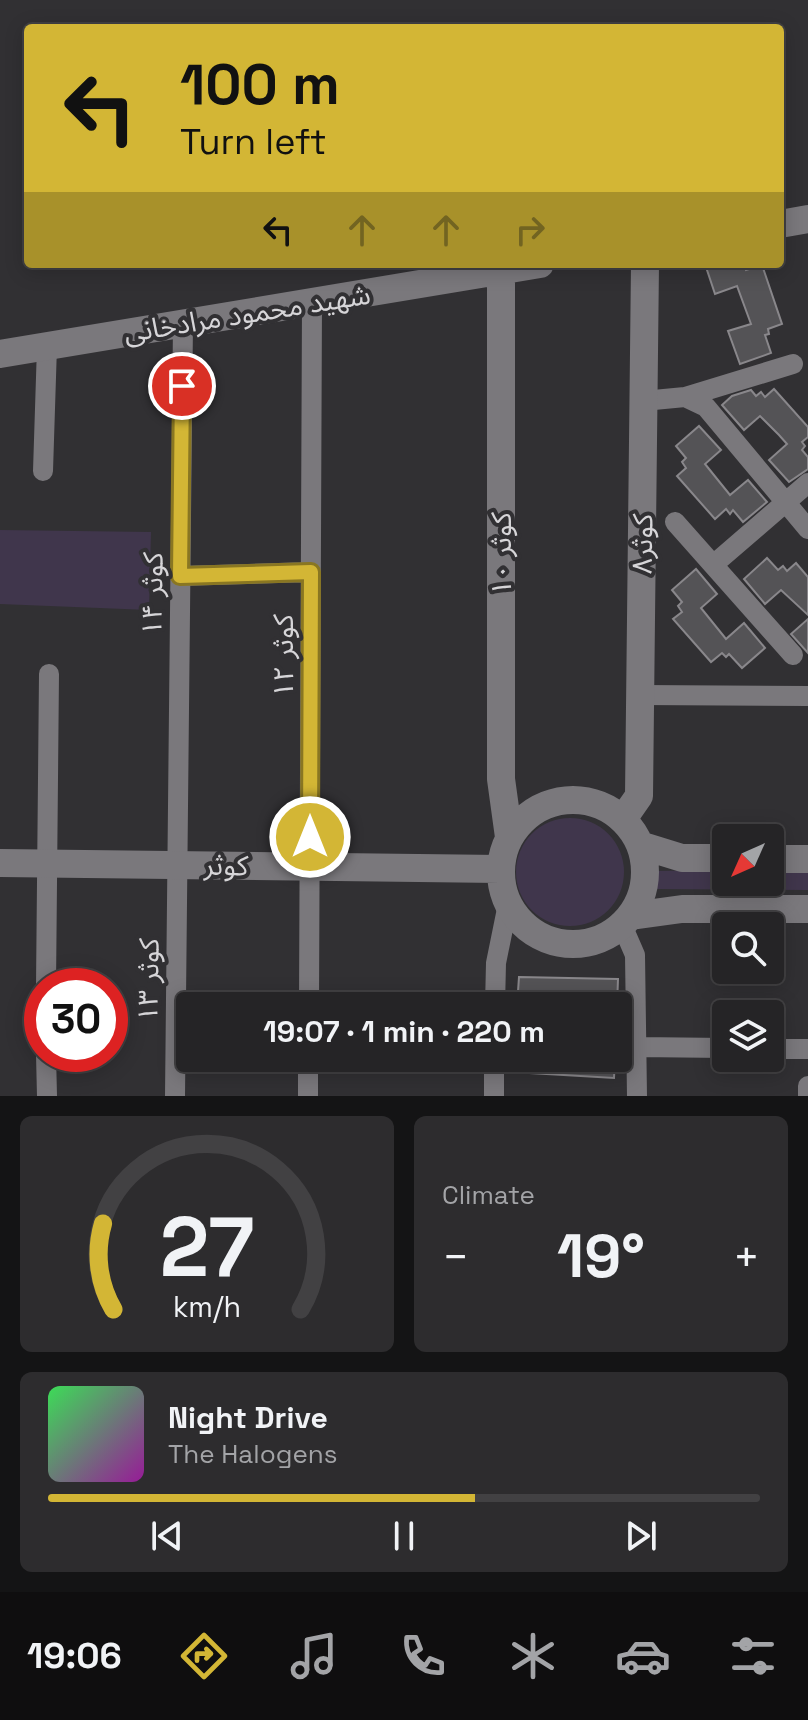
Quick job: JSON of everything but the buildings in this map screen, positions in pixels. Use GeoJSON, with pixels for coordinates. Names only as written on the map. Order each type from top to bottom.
{"type":"FeatureCollection","features":[{"type":"Feature","properties":{"kind":"street"},"geometry":{"type":"LineString","coordinates":[[784,223],[808,219]]}},
{"type":"Feature","properties":{"kind":"street","name":"شهید محمود مرادخانی"},"geometry":{"type":"LineString","coordinates":[[0,354],[518,268]]}},
{"type":"Feature","properties":{"kind":"street","name":"کوثر۸"},"geometry":{"type":"LineString","coordinates":[[623,819],[639,796],[645,268]]}},
{"type":"Feature","properties":{"kind":"street","name":"کوثر ۱۰"},"geometry":{"type":"LineString","coordinates":[[501,271],[501,779],[509,837]]}},
{"type":"Feature","properties":{"kind":"street","name":"کوثر ۱۲"},"geometry":{"type":"LineString","coordinates":[[309,992],[312,302]]}},
{"type":"Feature","properties":{"kind":"street","name":"کوثر ۱۴"},"geometry":{"type":"LineString","coordinates":[[177,865],[183,323]]}},
{"type":"Feature","properties":{"kind":"street"},"geometry":{"type":"LineString","coordinates":[[43,471],[47,346]]}},
{"type":"Feature","properties":{"kind":"street"},"geometry":{"type":"LineString","coordinates":[[643,401],[685,397],[793,364]]}},
{"type":"Feature","properties":{"kind":"street"},"geometry":{"type":"LineString","coordinates":[[685,397],[706,407],[808,529]]}},
{"type":"Feature","properties":{"kind":"street"},"geometry":{"type":"LineString","coordinates":[[713,565],[808,483]]}},
{"type":"Feature","properties":{"kind":"street"},"geometry":{"type":"LineString","coordinates":[[675,522],[793,655]]}},
{"type":"Feature","properties":{"kind":"street"},"geometry":{"type":"LineString","coordinates":[[180,576],[311,572]]}},
{"type":"Feature","properties":{"kind":"street"},"geometry":{"type":"LineString","coordinates":[[46,968],[49,674]]}},
{"type":"Feature","properties":{"kind":"street"},"geometry":{"type":"LineString","coordinates":[[640,695],[808,696]]}},
{"type":"Feature","properties":{"kind":"street"},"geometry":{"type":"LineString","coordinates":[[571,799],[590,801],[608,808],[623,819],[640,845],[645,863],[645,882],[640,900],[626,921],[607,936],[589,943],[560,943],[533,933],[508,904],[502,887],[500,869],[509,837],[520,822],[552,802],[571,799]]}},
{"type":"Feature","properties":{"kind":"street"},"geometry":{"type":"LineString","coordinates":[[640,845],[682,858],[712,858]]}},
{"type":"Feature","properties":{"kind":"street"},"geometry":{"type":"LineString","coordinates":[[784,859],[808,859]]}},
{"type":"Feature","properties":{"kind":"street","name":"کوثر"},"geometry":{"type":"LineString","coordinates":[[0,863],[500,869]]}},
{"type":"Feature","properties":{"kind":"street","name":"کوثر ۱۳"},"geometry":{"type":"LineString","coordinates":[[175,1096],[177,865]]}},
{"type":"Feature","properties":{"kind":"street"},"geometry":{"type":"LineString","coordinates":[[495,992],[496,963],[508,904]]}},
{"type":"Feature","properties":{"kind":"street"},"geometry":{"type":"LineString","coordinates":[[626,921],[682,909],[808,909]]}},
{"type":"Feature","properties":{"kind":"street"},"geometry":{"type":"LineString","coordinates":[[626,921],[635,955],[637,1096]]}},
{"type":"Feature","properties":{"kind":"street"},"geometry":{"type":"LineString","coordinates":[[638,1047],[712,1048]]}},
{"type":"Feature","properties":{"kind":"street"},"geometry":{"type":"LineString","coordinates":[[784,1049],[808,1049]]}},
{"type":"Feature","properties":{"kind":"street"},"geometry":{"type":"LineString","coordinates":[[46,1072],[47,1096]]}},
{"type":"Feature","properties":{"kind":"street"},"geometry":{"type":"LineString","coordinates":[[308,1072],[308,1096]]}},
{"type":"Feature","properties":{"kind":"street"},"geometry":{"type":"LineString","coordinates":[[494,1072],[494,1096]]}},
{"type":"Feature","properties":{"kind":"street"},"geometry":{"type":"LineString","coordinates":[[808,1086],[808,1096]]}},
{"type":"Feature","properties":{"kind":"shaded area"},"geometry":{"type":"Polygon","coordinates":[[[0,530],[151,532],[149,610],[0,604],[0,530]]]}},
{"type":"Feature","properties":{"kind":"shaded area"},"geometry":{"type":"Polygon","coordinates":[[[570,818],[591,822],[608,834],[620,851],[624,872],[620,893],[608,910],[591,922],[570,926],[549,922],[532,910],[520,893],[516,872],[520,851],[532,834],[549,822],[570,818]]]}},
{"type":"Feature","properties":{"kind":"shaded area"},"geometry":{"type":"Polygon","coordinates":[[[712,870],[712,889],[655,889],[654,871],[712,870]]]}},
{"type":"Feature","properties":{"kind":"shaded area"},"geometry":{"type":"Polygon","coordinates":[[[784,870],[808,870],[808,890],[784,890],[784,870]]]}},
{"type":"Feature","properties":{"kind":"route"},"geometry":{"type":"LineString","coordinates":[[182,386],[180,576],[311,572],[310,837]]}}]}
